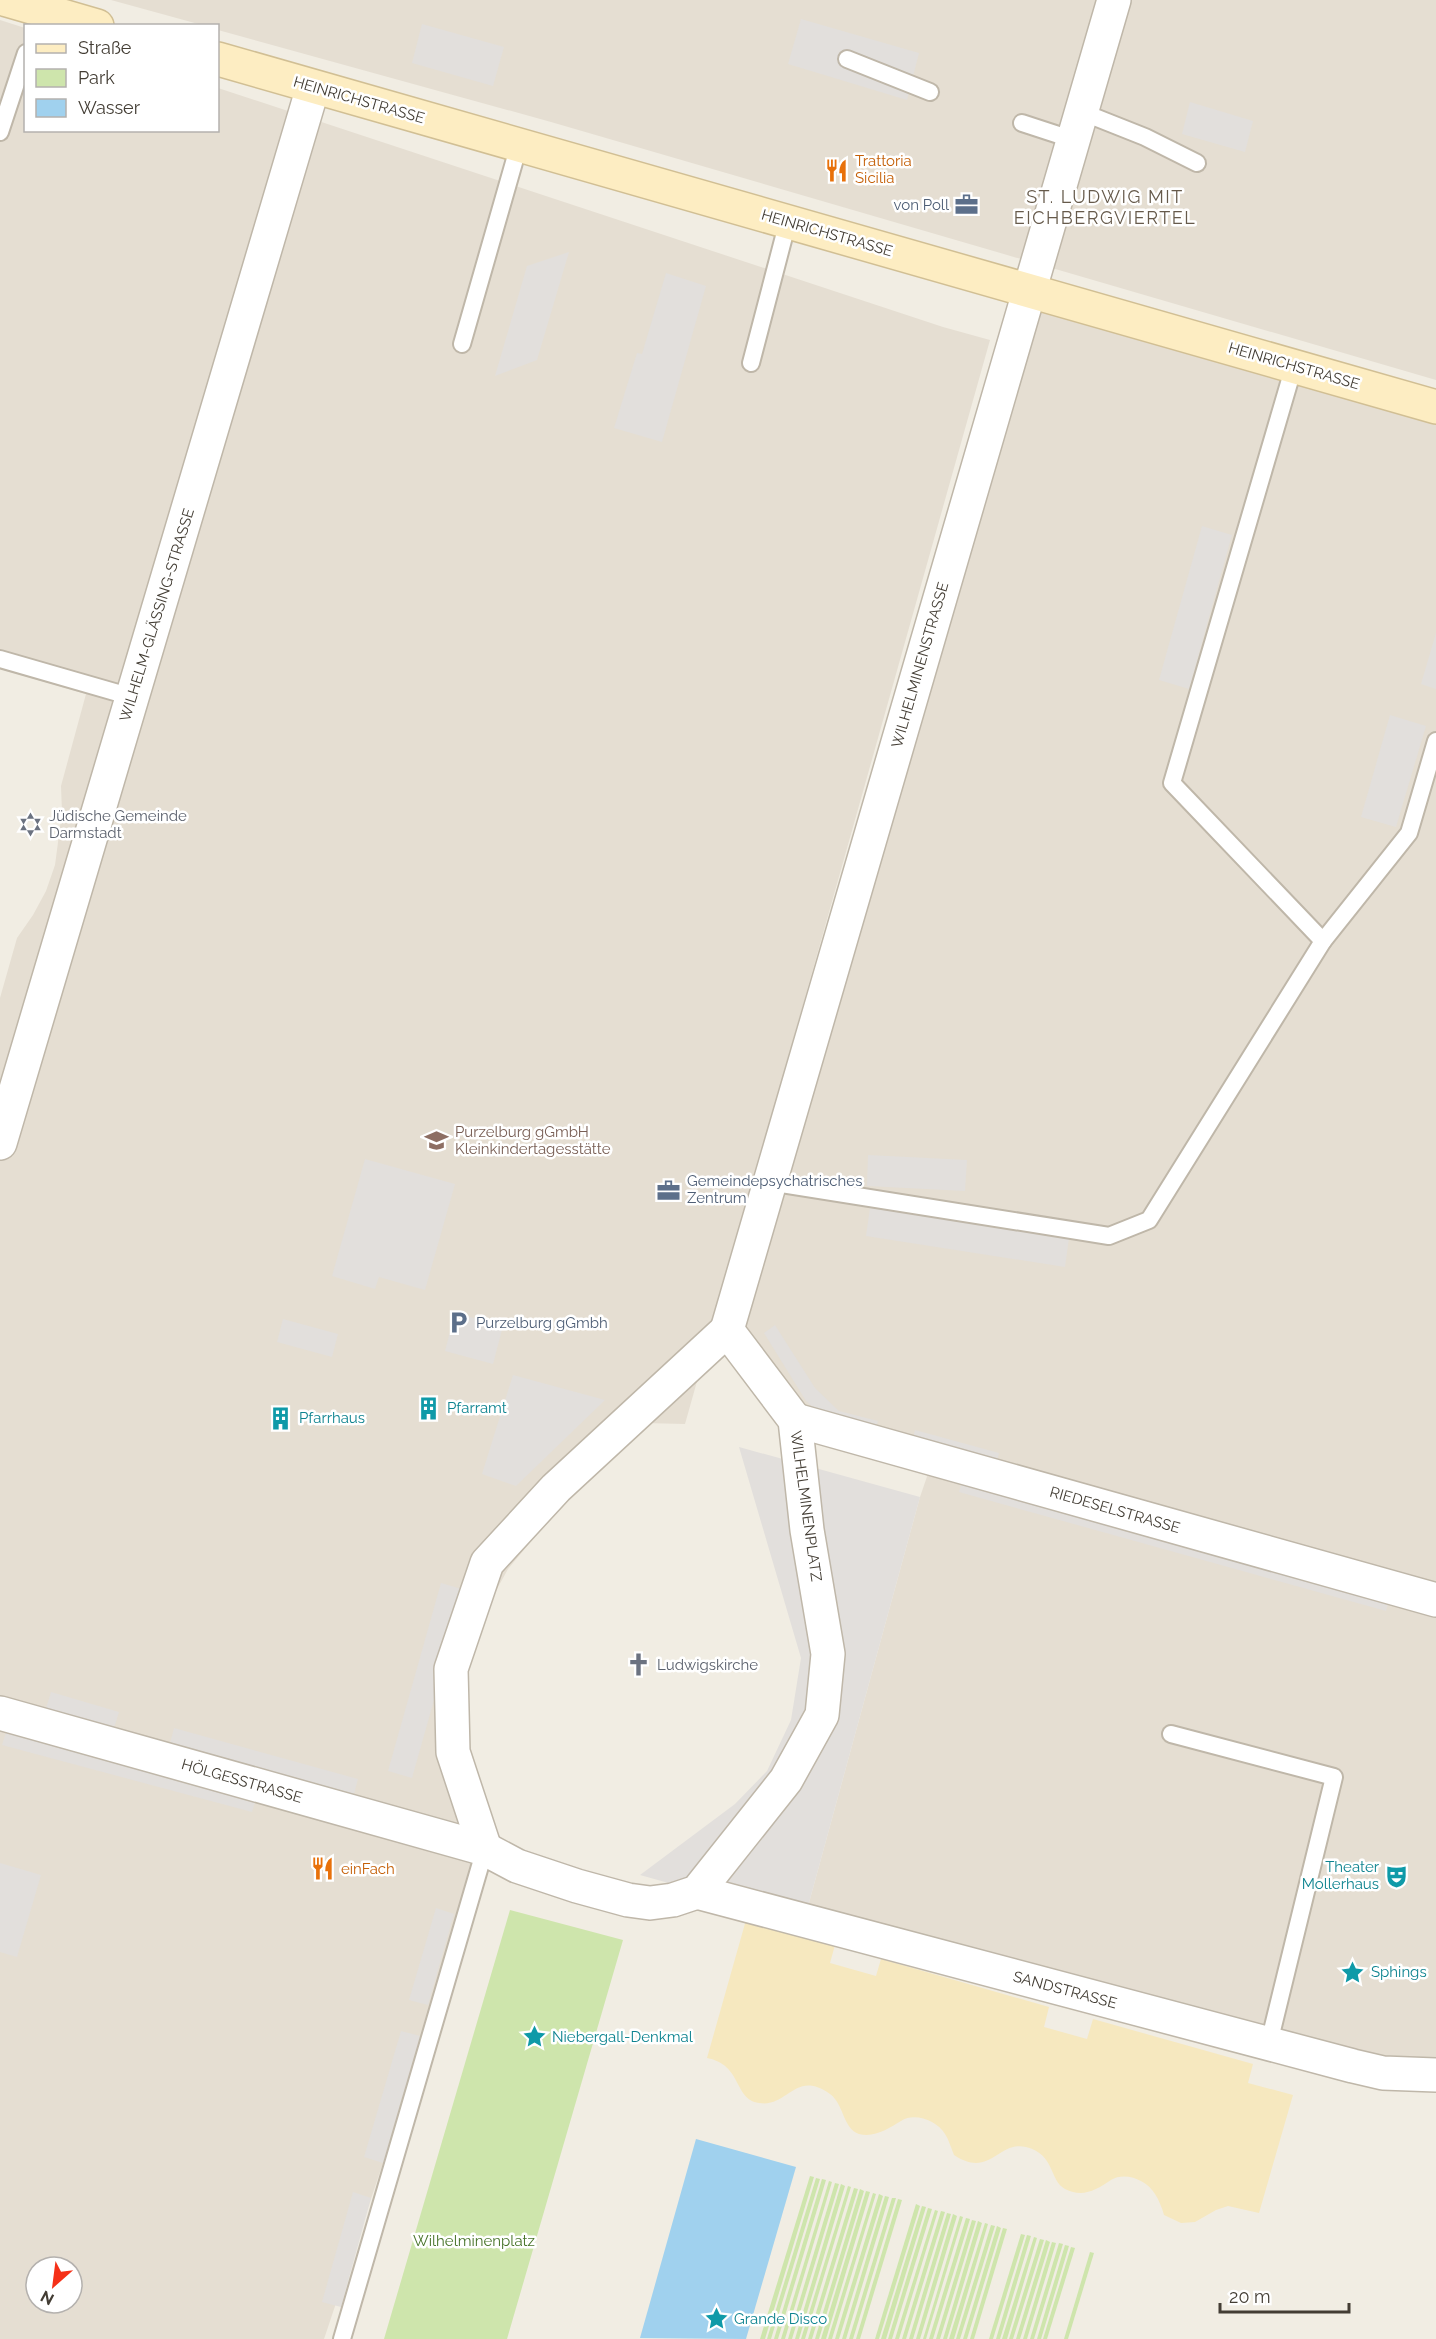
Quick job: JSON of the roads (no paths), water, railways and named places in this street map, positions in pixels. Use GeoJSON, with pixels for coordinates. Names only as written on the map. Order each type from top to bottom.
{"type":"FeatureCollection","features":[{"type":"Feature","properties":{"kind":"main road"},"geometry":{"type":"LineString","coordinates":[[7,0],[37,17],[84,24]]}},
{"type":"Feature","properties":{"kind":"main road","name":"HEINRICHSTRASSE"},"geometry":{"type":"LineString","coordinates":[[219,59],[1436,407]]}},
{"type":"Feature","properties":{"kind":"street","name":"WILHELMINENSTRASSE"},"geometry":{"type":"LineString","coordinates":[[727,1330],[1114,0]]}},
{"type":"Feature","properties":{"kind":"street","name":"WILHELM-GLÄSSING-STRASSE"},"geometry":{"type":"LineString","coordinates":[[0,1143],[313,87]]}},
{"type":"Feature","properties":{"kind":"street","name":"WILHELMINENPLATZ"},"geometry":{"type":"LineString","coordinates":[[697,1892],[786,1780],[822,1714],[828,1653],[807,1530],[795,1420],[727,1330]]}},
{"type":"Feature","properties":{"kind":"street"},"geometry":{"type":"LineString","coordinates":[[697,1892],[673,1900],[650,1903],[628,1900],[517,1866],[485,1849],[453,1752],[451,1668],[487,1563],[556,1488],[727,1330]]}},
{"type":"Feature","properties":{"kind":"street","name":"RIEDESELSTRASSE"},"geometry":{"type":"LineString","coordinates":[[795,1420],[1436,1600]]}},
{"type":"Feature","properties":{"kind":"street","name":"HÖLGESSTRASSE"},"geometry":{"type":"LineString","coordinates":[[0,1713],[485,1849]]}},
{"type":"Feature","properties":{"kind":"street","name":"SANDSTRASSE"},"geometry":{"type":"LineString","coordinates":[[697,1892],[1383,2073],[1436,2074]]}},
{"type":"Feature","properties":{"kind":"lane"},"geometry":{"type":"LineString","coordinates":[[0,132],[24,59]]}},
{"type":"Feature","properties":{"kind":"lane"},"geometry":{"type":"LineString","coordinates":[[847,60],[930,92]]}},
{"type":"Feature","properties":{"kind":"lane"},"geometry":{"type":"LineString","coordinates":[[1022,123],[1078,126],[1145,137],[1197,164]]}},
{"type":"Feature","properties":{"kind":"lane"},"geometry":{"type":"LineString","coordinates":[[462,344],[519,145]]}},
{"type":"Feature","properties":{"kind":"lane"},"geometry":{"type":"LineString","coordinates":[[751,363],[788,221]]}},
{"type":"Feature","properties":{"kind":"lane"},"geometry":{"type":"LineString","coordinates":[[1294,366],[1172,783],[1323,941]]}},
{"type":"Feature","properties":{"kind":"lane"},"geometry":{"type":"LineString","coordinates":[[0,659],[132,697]]}},
{"type":"Feature","properties":{"kind":"lane"},"geometry":{"type":"LineString","coordinates":[[769,1182],[1109,1236],[1149,1220],[1323,941],[1409,833],[1436,741]]}},
{"type":"Feature","properties":{"kind":"lane"},"geometry":{"type":"LineString","coordinates":[[1171,1734],[1334,1777],[1269,2043]]}},
{"type":"Feature","properties":{"kind":"lane"},"geometry":{"type":"LineString","coordinates":[[342,2339],[485,1849]]}},
{"type":"Feature","properties":{"kind":"water"},"geometry":{"type":"Polygon","coordinates":[[[696,2139],[796,2167],[746,2339],[640,2338],[696,2139]]]}},
{"type":"Feature","properties":{"kind":"place","name":"Trattoria Sicilia"},"geometry":{"type":"Point","coordinates":[837,170]}},
{"type":"Feature","properties":{"kind":"place","name":"von Poll"},"geometry":{"type":"Point","coordinates":[967,205]}},
{"type":"Feature","properties":{"kind":"place","name":"Jüdische Gemeinde Darmstadt"},"geometry":{"type":"Point","coordinates":[31,825]}},
{"type":"Feature","properties":{"kind":"place","name":"Purzelburg gGmbH Kleinkindertagesstätte"},"geometry":{"type":"Point","coordinates":[437,1141]}},
{"type":"Feature","properties":{"kind":"place","name":"Gemeindepsychatrisches Zentrum"},"geometry":{"type":"Point","coordinates":[669,1190]}},
{"type":"Feature","properties":{"kind":"place","name":"Purzelburg gGmbh"},"geometry":{"type":"Point","coordinates":[458,1323]}},
{"type":"Feature","properties":{"kind":"place","name":"Pfarramt"},"geometry":{"type":"Point","coordinates":[429,1408]}},
{"type":"Feature","properties":{"kind":"place","name":"Pfarrhaus"},"geometry":{"type":"Point","coordinates":[281,1418]}},
{"type":"Feature","properties":{"kind":"place","name":"Ludwigskirche"},"geometry":{"type":"Point","coordinates":[639,1665]}},
{"type":"Feature","properties":{"kind":"place","name":"einFach"},"geometry":{"type":"Point","coordinates":[323,1869]}},
{"type":"Feature","properties":{"kind":"place","name":"Theater Mollerhaus"},"geometry":{"type":"Point","coordinates":[1397,1876]}},
{"type":"Feature","properties":{"kind":"place","name":"Sphings"},"geometry":{"type":"Point","coordinates":[1353,1972]}},
{"type":"Feature","properties":{"kind":"place","name":"Niebergall-Denkmal"},"geometry":{"type":"Point","coordinates":[534,2037]}},
{"type":"Feature","properties":{"kind":"place","name":"Grande Disco"},"geometry":{"type":"Point","coordinates":[716,2319]}},
{"type":"Feature","properties":{"kind":"district","name":"ST. LUDWIG MIT EICHBERGVIERTEL"},"geometry":{"type":"Point","coordinates":[1105,207]}},
{"type":"Feature","properties":{"kind":"park label","name":"Wilhelminenplatz"},"geometry":{"type":"Point","coordinates":[474,2241]}}]}
